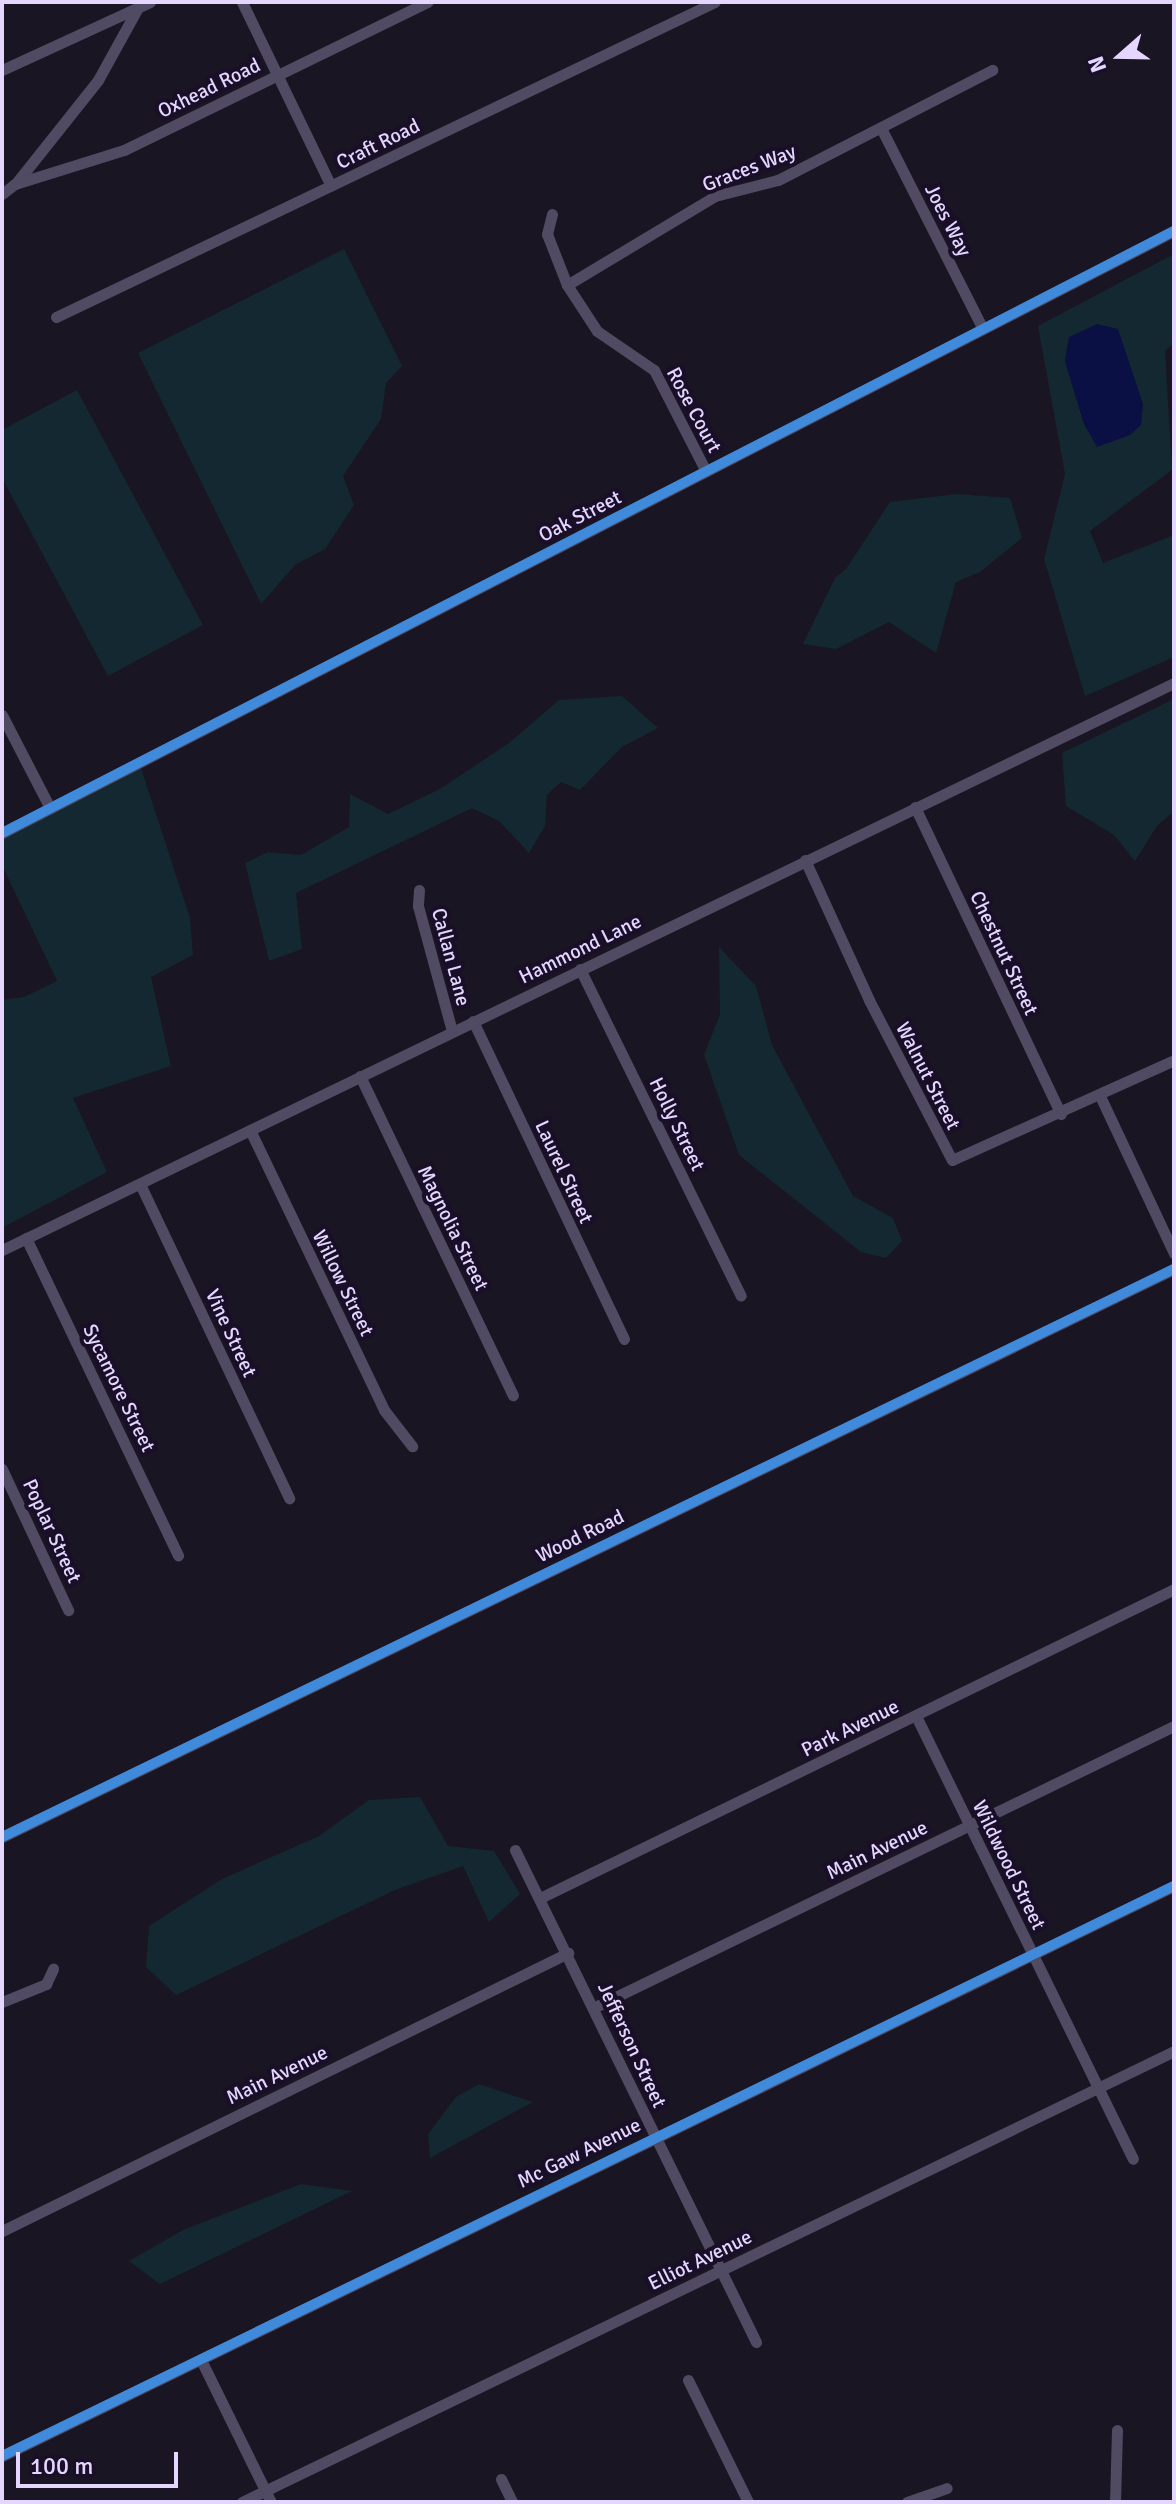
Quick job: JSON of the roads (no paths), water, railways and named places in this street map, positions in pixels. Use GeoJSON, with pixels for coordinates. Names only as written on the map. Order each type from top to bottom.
{"type":"FeatureCollection","features":[{"type":"Feature","properties":{"kind":"street"},"geometry":{"type":"LineString","coordinates":[[242,2],[331,186]]}},
{"type":"Feature","properties":{"kind":"street","name":"Oxhead Road"},"geometry":{"type":"LineString","coordinates":[[2,194],[15,184],[124,150],[428,2]]}},
{"type":"Feature","properties":{"kind":"street","name":"Craft Road"},"geometry":{"type":"LineString","coordinates":[[56,317],[715,2]]}},
{"type":"Feature","properties":{"kind":"street"},"geometry":{"type":"LineString","coordinates":[[2,70],[143,4]]}},
{"type":"Feature","properties":{"kind":"street"},"geometry":{"type":"LineString","coordinates":[[15,184],[98,80],[143,4]]}},
{"type":"Feature","properties":{"kind":"street","name":"Graces Way"},"geometry":{"type":"LineString","coordinates":[[567,285],[715,196],[778,180],[992,70]]}},
{"type":"Feature","properties":{"kind":"street","name":"Joes Way"},"geometry":{"type":"LineString","coordinates":[[881,128],[983,329]]}},
{"type":"Feature","properties":{"kind":"street","name":"Rose Court"},"geometry":{"type":"LineString","coordinates":[[552,214],[547,234],[567,285],[597,331],[654,370],[706,471]]}},
{"type":"Feature","properties":{"kind":"street","name":"Oak Street"},"geometry":{"type":"LineString","coordinates":[[2,833],[1174,231]]}},
{"type":"Feature","properties":{"kind":"street","name":"Hammond Lane"},"geometry":{"type":"LineString","coordinates":[[2,1250],[1174,683]]}},
{"type":"Feature","properties":{"kind":"street"},"geometry":{"type":"LineString","coordinates":[[2,715],[50,808]]}},
{"type":"Feature","properties":{"kind":"street","name":"Chestnut Street"},"geometry":{"type":"LineString","coordinates":[[915,807],[1061,1114]]}},
{"type":"Feature","properties":{"kind":"street","name":"Walnut Street"},"geometry":{"type":"LineString","coordinates":[[805,860],[869,1000],[952,1160],[1061,1114],[1174,1060]]}},
{"type":"Feature","properties":{"kind":"street","name":"Callan Lane"},"geometry":{"type":"LineString","coordinates":[[419,890],[418,906],[452,1031]]}},
{"type":"Feature","properties":{"kind":"street","name":"Holly Street"},"geometry":{"type":"LineString","coordinates":[[580,969],[741,1296]]}},
{"type":"Feature","properties":{"kind":"street","name":"Laurel Street"},"geometry":{"type":"LineString","coordinates":[[473,1021],[624,1339]]}},
{"type":"Feature","properties":{"kind":"street","name":"Magnolia Street"},"geometry":{"type":"LineString","coordinates":[[360,1076],[513,1395]]}},
{"type":"Feature","properties":{"kind":"street"},"geometry":{"type":"LineString","coordinates":[[1100,1096],[1174,1253]]}},
{"type":"Feature","properties":{"kind":"street","name":"Willow Street"},"geometry":{"type":"LineString","coordinates":[[250,1130],[384,1410],[412,1446]]}},
{"type":"Feature","properties":{"kind":"street","name":"Vine Street"},"geometry":{"type":"LineString","coordinates":[[140,1184],[289,1498]]}},
{"type":"Feature","properties":{"kind":"street","name":"Sycamore Street"},"geometry":{"type":"LineString","coordinates":[[26,1238],[178,1555]]}},
{"type":"Feature","properties":{"kind":"street","name":"Wood Road"},"geometry":{"type":"LineString","coordinates":[[2,1837],[1174,1269]]}},
{"type":"Feature","properties":{"kind":"street","name":"Poplar Street"},"geometry":{"type":"LineString","coordinates":[[2,1469],[68,1610]]}},
{"type":"Feature","properties":{"kind":"street","name":"Park Avenue"},"geometry":{"type":"LineString","coordinates":[[540,1898],[1174,1589]]}},
{"type":"Feature","properties":{"kind":"street","name":"Wildwood Street"},"geometry":{"type":"LineString","coordinates":[[916,1716],[1133,2159]]}},
{"type":"Feature","properties":{"kind":"street","name":"Main Avenue"},"geometry":{"type":"LineString","coordinates":[[595,2007],[1174,1726]]}},
{"type":"Feature","properties":{"kind":"street","name":"Jefferson Street"},"geometry":{"type":"LineString","coordinates":[[515,1850],[595,2007],[756,2342]]}},
{"type":"Feature","properties":{"kind":"street","name":"Mc Gaw Avenue"},"geometry":{"type":"LineString","coordinates":[[2,2456],[1174,1886]]}},
{"type":"Feature","properties":{"kind":"street","name":"Main Avenue"},"geometry":{"type":"LineString","coordinates":[[2,2231],[568,1953]]}},
{"type":"Feature","properties":{"kind":"street"},"geometry":{"type":"LineString","coordinates":[[2,2002],[46,1984],[53,1969]]}},
{"type":"Feature","properties":{"kind":"street","name":"Elliot Avenue"},"geometry":{"type":"LineString","coordinates":[[242,2502],[1174,2051]]}},
{"type":"Feature","properties":{"kind":"street"},"geometry":{"type":"LineString","coordinates":[[201,2360],[271,2502]]}},
{"type":"Feature","properties":{"kind":"street"},"geometry":{"type":"LineString","coordinates":[[688,2380],[748,2502]]}},
{"type":"Feature","properties":{"kind":"street"},"geometry":{"type":"LineString","coordinates":[[1115,2502],[1117,2430]]}},
{"type":"Feature","properties":{"kind":"street"},"geometry":{"type":"LineString","coordinates":[[501,2479],[512,2502]]}},
{"type":"Feature","properties":{"kind":"street"},"geometry":{"type":"LineString","coordinates":[[907,2502],[947,2488]]}}]}
